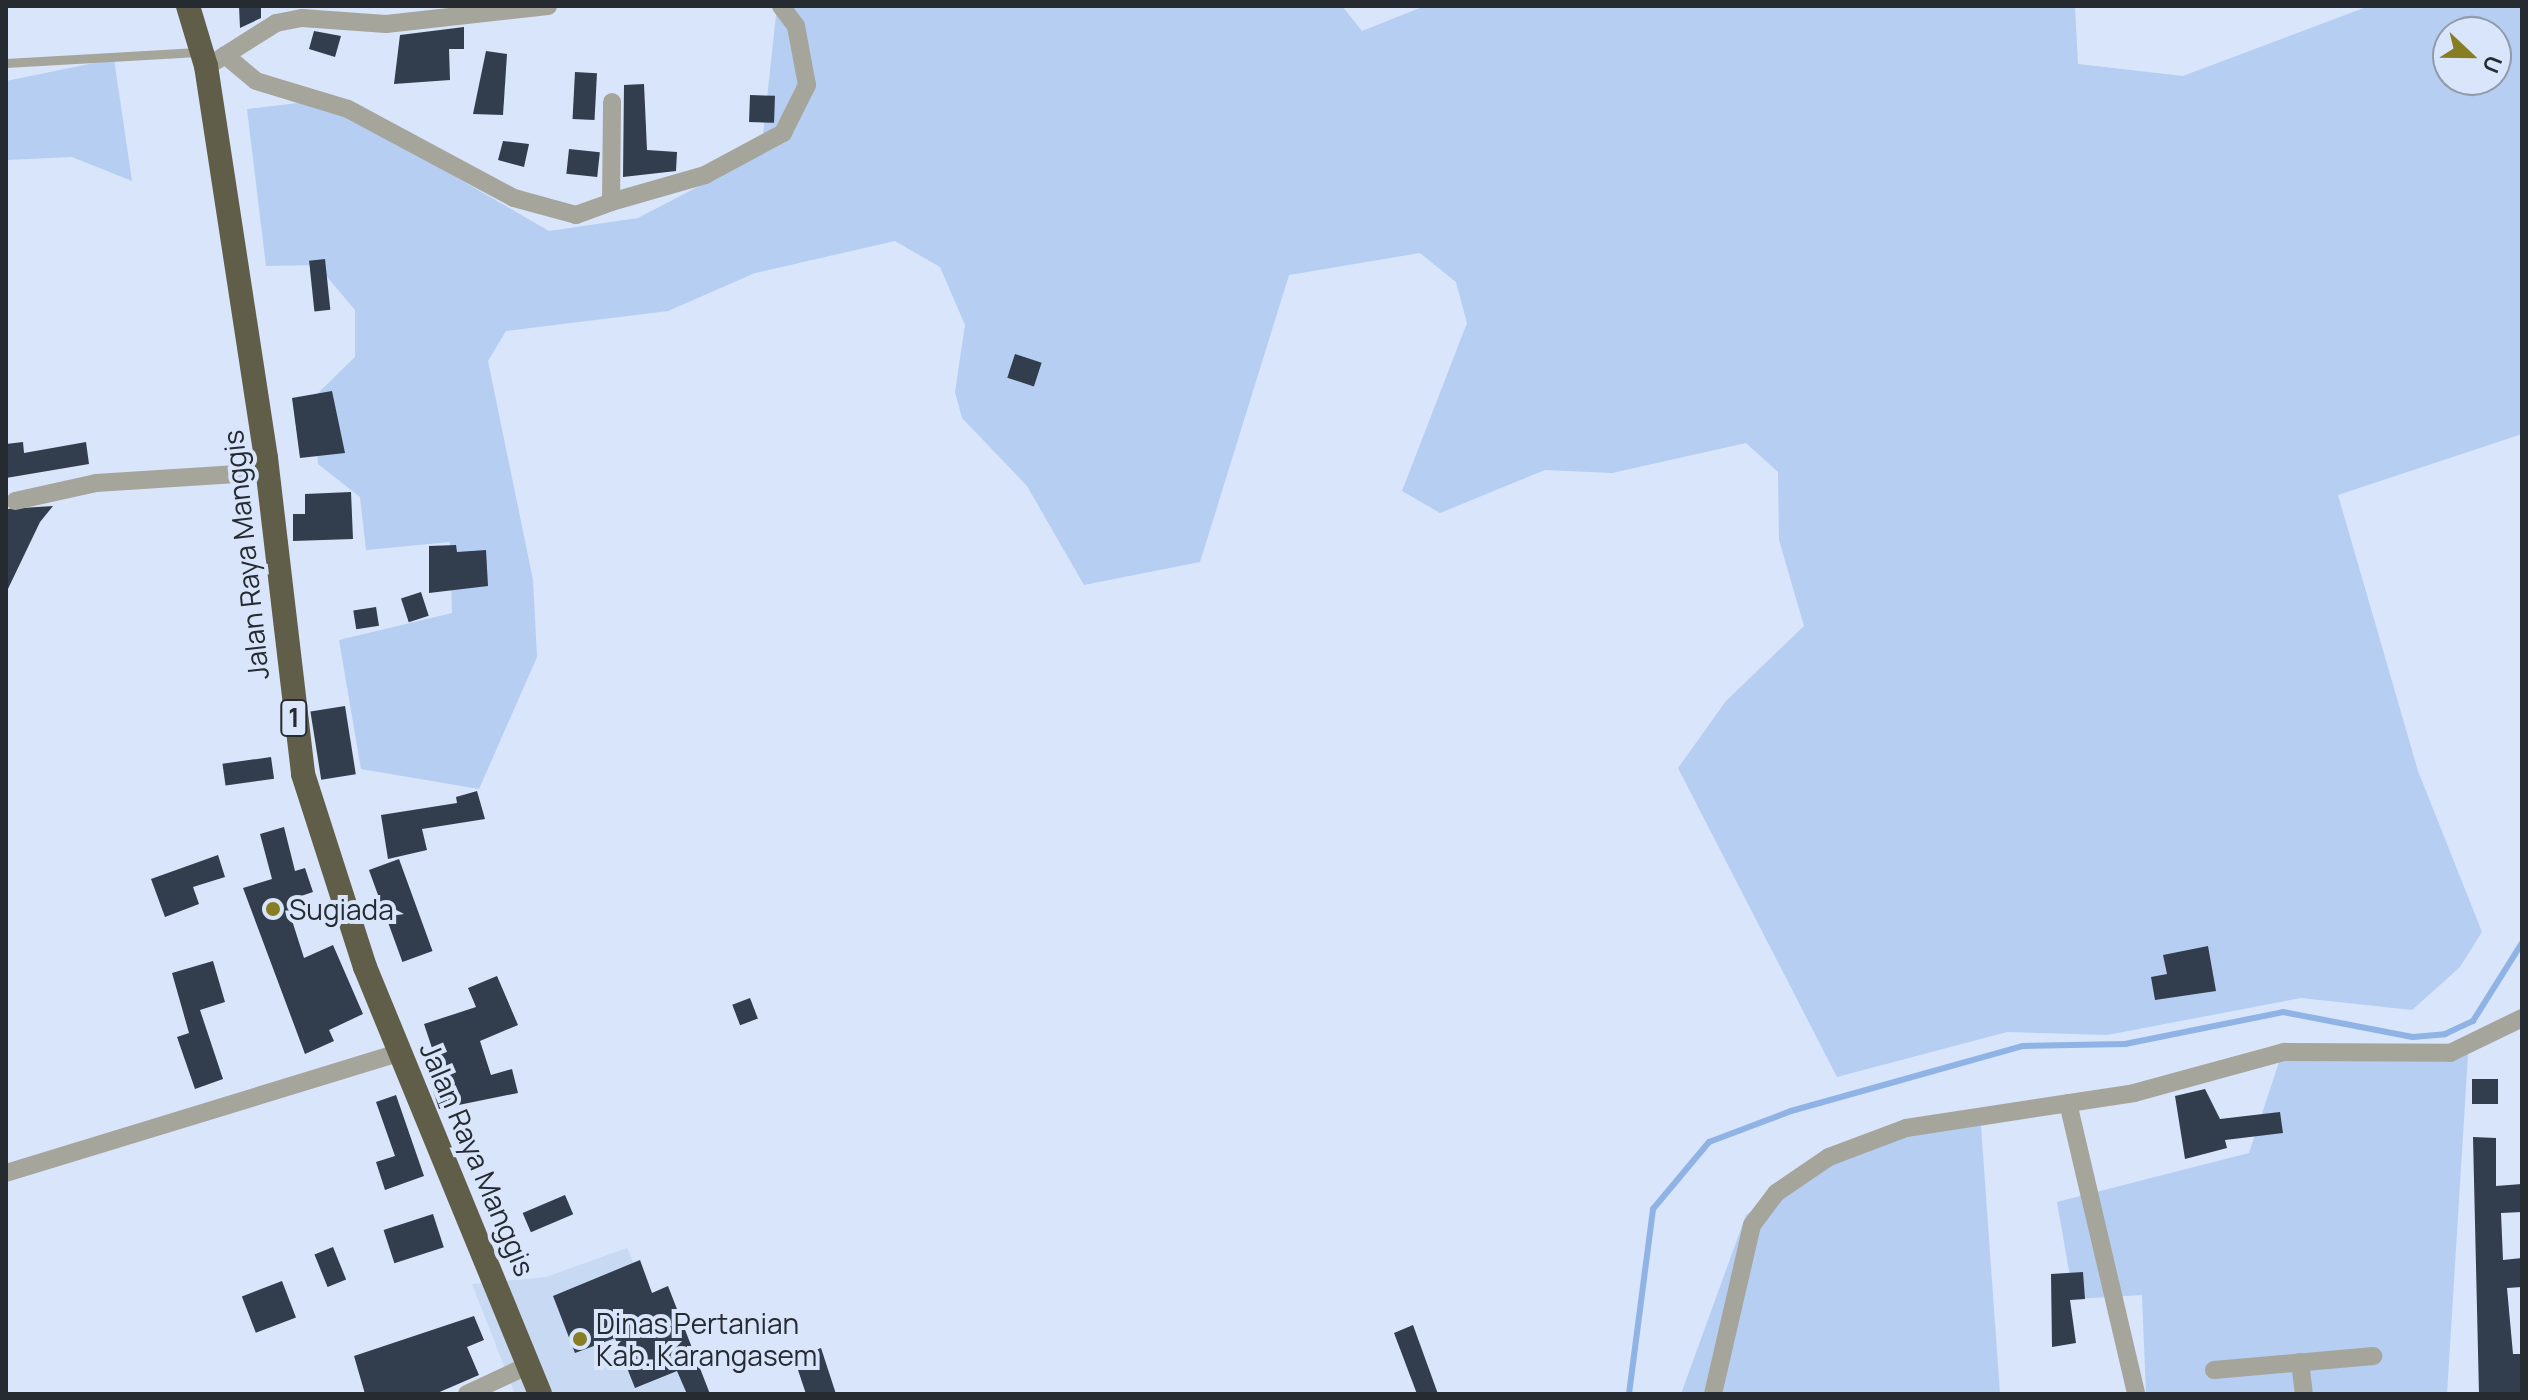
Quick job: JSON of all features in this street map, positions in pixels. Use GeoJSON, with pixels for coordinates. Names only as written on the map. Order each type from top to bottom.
{"type":"FeatureCollection","features":[{"type":"Feature","properties":{"kind":"highway","name":"Jalan Raya Manggis"},"geometry":{"type":"LineString","coordinates":[[188,6],[212,58],[268,472],[303,774],[341,903],[540,1394]]}},
{"type":"Feature","properties":{"kind":"street"},"geometry":{"type":"LineString","coordinates":[[212,58],[276,23],[302,18],[386,24],[548,6]]}},
{"type":"Feature","properties":{"kind":"street"},"geometry":{"type":"LineString","coordinates":[[212,58],[247,77],[348,109],[514,198],[576,215],[705,175],[783,133],[807,85],[796,26],[781,6]]}},
{"type":"Feature","properties":{"kind":"street"},"geometry":{"type":"LineString","coordinates":[[611,202],[612,102]]}},
{"type":"Feature","properties":{"kind":"street"},"geometry":{"type":"LineString","coordinates":[[15,501],[96,483],[268,472]]}},
{"type":"Feature","properties":{"kind":"street"},"geometry":{"type":"LineString","coordinates":[[1713,1394],[1744,1248],[1776,1193],[1829,1157],[1906,1128],[2068,1103],[2284,1052],[2450,1053],[2522,1018]]}},
{"type":"Feature","properties":{"kind":"street"},"geometry":{"type":"LineString","coordinates":[[6,1173],[402,1052]]}},
{"type":"Feature","properties":{"kind":"street"},"geometry":{"type":"LineString","coordinates":[[2068,1103],[2136,1394]]}},
{"type":"Feature","properties":{"kind":"street"},"geometry":{"type":"LineString","coordinates":[[2214,1370],[2373,1356]]}},
{"type":"Feature","properties":{"kind":"street"},"geometry":{"type":"LineString","coordinates":[[2300,1362],[2304,1394]]}},
{"type":"Feature","properties":{"kind":"street"},"geometry":{"type":"LineString","coordinates":[[467,1394],[529,1365]]}},
{"type":"Feature","properties":{"kind":"lane"},"geometry":{"type":"LineString","coordinates":[[6,63],[212,58]]}},
{"type":"Feature","properties":{"kind":"shaded area"},"geometry":{"type":"Polygon","coordinates":[[[777,6],[1342,6],[1362,31],[1425,6],[2075,6],[2078,64],[2183,76],[2369,6],[2522,6],[2522,434],[2338,495],[2418,771],[2482,932],[2460,967],[2412,1010],[2301,998],[2107,1035],[2007,1032],[1837,1077],[1678,768],[1726,701],[1804,626],[1779,540],[1778,472],[1746,443],[1612,473],[1545,470],[1440,513],[1402,491],[1467,323],[1456,282],[1420,253],[1289,275],[1200,562],[1084,585],[1027,486],[962,418],[955,392],[965,325],[940,267],[895,241],[755,273],[668,311],[506,331],[488,361],[533,580],[537,657],[479,789],[361,769],[339,640],[452,613],[450,542],[366,550],[360,497],[318,464],[313,398],[355,357],[355,310],[317,265],[266,266],[247,109],[323,100],[549,231],[638,218],[761,154],[777,6]]]}},
{"type":"Feature","properties":{"kind":"shaded area"},"geometry":{"type":"Polygon","coordinates":[[[114,59],[132,181],[72,157],[6,160],[6,81],[114,59]]]}},
{"type":"Feature","properties":{"kind":"shaded area"},"geometry":{"type":"Polygon","coordinates":[[[2469,1038],[2447,1394],[2146,1394],[2142,1295],[2074,1299],[2057,1202],[2249,1153],[2283,1050],[2410,1056],[2469,1038]]]}},
{"type":"Feature","properties":{"kind":"shaded area"},"geometry":{"type":"Polygon","coordinates":[[[1980,1112],[2000,1394],[1681,1394],[1746,1215],[1831,1151],[1980,1112]]]}},
{"type":"Feature","properties":{"kind":"shaded area","name":"Dinas Pertanian Kab. Karangasem"},"geometry":{"type":"Polygon","coordinates":[[[627,1248],[691,1394],[515,1394],[472,1284],[546,1277],[627,1248]]]}},
{"type":"Feature","properties":{"kind":"building"},"geometry":{"type":"Polygon","coordinates":[[[239,6],[261,6],[261,18],[240,28],[239,6]]]}},
{"type":"Feature","properties":{"kind":"building"},"geometry":{"type":"Polygon","coordinates":[[[464,27],[464,49],[449,49],[450,80],[394,84],[400,35],[464,27]]]}},
{"type":"Feature","properties":{"kind":"building"},"geometry":{"type":"Polygon","coordinates":[[[314,31],[341,36],[335,57],[309,49],[314,31]]]}},
{"type":"Feature","properties":{"kind":"building"},"geometry":{"type":"Polygon","coordinates":[[[486,51],[507,54],[503,115],[473,114],[486,51]]]}},
{"type":"Feature","properties":{"kind":"building"},"geometry":{"type":"Polygon","coordinates":[[[575,72],[597,73],[595,120],[573,119],[575,72]]]}},
{"type":"Feature","properties":{"kind":"building"},"geometry":{"type":"Polygon","coordinates":[[[644,84],[647,150],[677,152],[676,171],[623,177],[624,85],[644,84]]]}},
{"type":"Feature","properties":{"kind":"building"},"geometry":{"type":"Polygon","coordinates":[[[750,95],[775,96],[774,123],[749,122],[750,95]]]}},
{"type":"Feature","properties":{"kind":"building"},"geometry":{"type":"Polygon","coordinates":[[[503,141],[529,144],[524,167],[498,160],[503,141]]]}},
{"type":"Feature","properties":{"kind":"building"},"geometry":{"type":"Polygon","coordinates":[[[569,149],[600,152],[597,177],[566,174],[569,149]]]}},
{"type":"Feature","properties":{"kind":"building"},"geometry":{"type":"Polygon","coordinates":[[[325,259],[330,310],[314,311],[309,261],[325,259]]]}},
{"type":"Feature","properties":{"kind":"building"},"geometry":{"type":"Polygon","coordinates":[[[1015,354],[1042,363],[1034,386],[1007,378],[1015,354]]]}},
{"type":"Feature","properties":{"kind":"building"},"geometry":{"type":"Polygon","coordinates":[[[332,391],[345,453],[300,458],[292,398],[332,391]]]}},
{"type":"Feature","properties":{"kind":"building"},"geometry":{"type":"Polygon","coordinates":[[[23,442],[24,453],[86,442],[89,464],[6,478],[6,444],[23,442]]]}},
{"type":"Feature","properties":{"kind":"building"},"geometry":{"type":"Polygon","coordinates":[[[351,492],[353,539],[293,541],[293,514],[305,514],[305,494],[351,492]]]}},
{"type":"Feature","properties":{"kind":"building"},"geometry":{"type":"Polygon","coordinates":[[[53,506],[40,522],[6,593],[6,509],[53,506]]]}},
{"type":"Feature","properties":{"kind":"building"},"geometry":{"type":"Polygon","coordinates":[[[456,545],[457,552],[486,550],[488,586],[429,593],[429,546],[456,545]]]}},
{"type":"Feature","properties":{"kind":"building"},"geometry":{"type":"Polygon","coordinates":[[[421,592],[429,616],[409,622],[401,598],[421,592]]]}},
{"type":"Feature","properties":{"kind":"building"},"geometry":{"type":"Polygon","coordinates":[[[376,607],[379,626],[356,629],[353,611],[376,607]]]}},
{"type":"Feature","properties":{"kind":"building"},"geometry":{"type":"Polygon","coordinates":[[[345,706],[356,774],[321,780],[310,711],[345,706]]]}},
{"type":"Feature","properties":{"kind":"building"},"geometry":{"type":"Polygon","coordinates":[[[271,757],[274,779],[226,786],[222,764],[271,757]]]}},
{"type":"Feature","properties":{"kind":"building"},"geometry":{"type":"Polygon","coordinates":[[[477,791],[485,819],[422,829],[427,850],[388,859],[381,815],[457,803],[456,797],[477,791]]]}},
{"type":"Feature","properties":{"kind":"building"},"geometry":{"type":"Polygon","coordinates":[[[284,827],[295,871],[305,868],[313,892],[298,897],[301,907],[289,911],[304,958],[333,945],[363,1014],[329,1030],[334,1041],[305,1054],[243,888],[272,879],[260,834],[284,827]]]}},
{"type":"Feature","properties":{"kind":"building"},"geometry":{"type":"Polygon","coordinates":[[[218,855],[225,877],[193,887],[199,904],[165,917],[151,879],[218,855]]]}},
{"type":"Feature","properties":{"kind":"building"},"geometry":{"type":"Polygon","coordinates":[[[399,859],[433,951],[402,962],[369,870],[399,859]]]}},
{"type":"Feature","properties":{"kind":"building"},"geometry":{"type":"Polygon","coordinates":[[[2208,946],[2216,991],[2155,1000],[2151,977],[2167,974],[2163,955],[2208,946]]]}},
{"type":"Feature","properties":{"kind":"building"},"geometry":{"type":"Polygon","coordinates":[[[213,961],[225,1002],[200,1010],[223,1079],[195,1089],[177,1037],[189,1033],[172,973],[213,961]]]}},
{"type":"Feature","properties":{"kind":"building"},"geometry":{"type":"Polygon","coordinates":[[[497,976],[518,1025],[480,1041],[491,1075],[512,1069],[518,1093],[439,1109],[428,1075],[440,1072],[424,1024],[476,1007],[468,988],[497,976]]]}},
{"type":"Feature","properties":{"kind":"building"},"geometry":{"type":"Polygon","coordinates":[[[750,998],[758,1019],[740,1025],[732,1005],[750,998]]]}},
{"type":"Feature","properties":{"kind":"building"},"geometry":{"type":"Polygon","coordinates":[[[2472,1079],[2498,1079],[2498,1104],[2472,1104],[2472,1079]]]}},
{"type":"Feature","properties":{"kind":"building"},"geometry":{"type":"Polygon","coordinates":[[[2205,1089],[2220,1119],[2280,1112],[2283,1133],[2225,1140],[2227,1148],[2185,1159],[2175,1096],[2205,1089]]]}},
{"type":"Feature","properties":{"kind":"building"},"geometry":{"type":"Polygon","coordinates":[[[396,1095],[424,1176],[385,1190],[376,1162],[395,1156],[376,1102],[396,1095]]]}},
{"type":"Feature","properties":{"kind":"building"},"geometry":{"type":"Polygon","coordinates":[[[2473,1137],[2496,1138],[2496,1186],[2522,1184],[2522,1212],[2501,1213],[2503,1260],[2522,1258],[2522,1287],[2507,1288],[2513,1354],[2522,1354],[2522,1394],[2479,1394],[2473,1137]]]}},
{"type":"Feature","properties":{"kind":"building"},"geometry":{"type":"Polygon","coordinates":[[[565,1195],[573,1214],[531,1232],[523,1213],[565,1195]]]}},
{"type":"Feature","properties":{"kind":"building"},"geometry":{"type":"Polygon","coordinates":[[[433,1214],[444,1247],[394,1263],[384,1230],[433,1214]]]}},
{"type":"Feature","properties":{"kind":"building"},"geometry":{"type":"Polygon","coordinates":[[[333,1247],[346,1279],[328,1287],[314,1254],[333,1247]]]}},
{"type":"Feature","properties":{"kind":"building"},"geometry":{"type":"Polygon","coordinates":[[[640,1260],[652,1293],[668,1286],[710,1394],[687,1394],[677,1371],[635,1388],[615,1338],[575,1353],[553,1296],[640,1260]]]}},
{"type":"Feature","properties":{"kind":"building"},"geometry":{"type":"Polygon","coordinates":[[[2083,1272],[2085,1299],[2070,1300],[2076,1343],[2052,1347],[2051,1274],[2083,1272]]]}},
{"type":"Feature","properties":{"kind":"building"},"geometry":{"type":"Polygon","coordinates":[[[282,1281],[296,1317],[256,1333],[242,1296],[282,1281]]]}},
{"type":"Feature","properties":{"kind":"building"},"geometry":{"type":"Polygon","coordinates":[[[474,1316],[484,1340],[467,1347],[479,1375],[435,1394],[365,1394],[354,1356],[474,1316]]]}},
{"type":"Feature","properties":{"kind":"building"},"geometry":{"type":"Polygon","coordinates":[[[1413,1325],[1438,1394],[1417,1394],[1394,1333],[1413,1325]]]}},
{"type":"Feature","properties":{"kind":"building"},"geometry":{"type":"Polygon","coordinates":[[[821,1348],[836,1394],[806,1394],[794,1358],[821,1348]]]}},
{"type":"Feature","properties":{"kind":"waterway"},"geometry":{"type":"LineString","coordinates":[[1629,1394],[1653,1209],[1709,1142],[1791,1111],[2023,1046],[2125,1044],[2283,1012],[2413,1037],[2445,1034],[2473,1021],[2522,943]]}},
{"type":"Feature","properties":{"kind":"place","name":"Sugiada"},"geometry":{"type":"Point","coordinates":[273,909]}},
{"type":"Feature","properties":{"kind":"place","name":"Dinas Pertanian Kab. Karangasem"},"geometry":{"type":"Point","coordinates":[580,1339]}}]}
